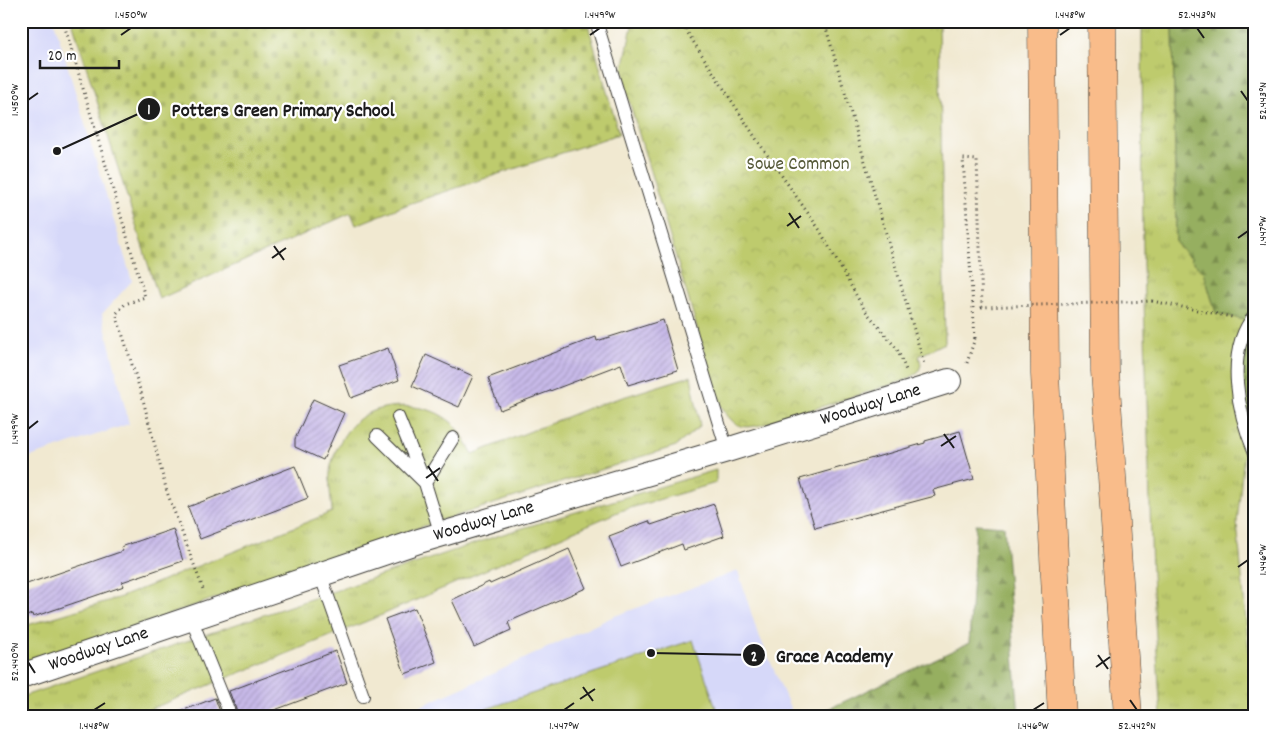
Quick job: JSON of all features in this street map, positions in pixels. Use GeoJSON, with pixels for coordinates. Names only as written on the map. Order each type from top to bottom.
{"type":"FeatureCollection","features":[{"type":"Feature","properties":{"kind":"highway"},"geometry":{"type":"LineString","coordinates":[[1042,21],[1045,374],[1062,717]]}},
{"type":"Feature","properties":{"kind":"highway"},"geometry":{"type":"LineString","coordinates":[[1102,21],[1105,371],[1128,717]]}},
{"type":"Feature","properties":{"kind":"street","name":"Woodway Lane"},"geometry":{"type":"LineString","coordinates":[[21,676],[419,540],[727,450],[932,386]]}},
{"type":"Feature","properties":{"kind":"lane"},"geometry":{"type":"LineString","coordinates":[[596,21],[727,450]]}},
{"type":"Feature","properties":{"kind":"lane"},"geometry":{"type":"LineString","coordinates":[[1252,318],[1240,343],[1236,388],[1246,434],[1255,453]]}},
{"type":"Feature","properties":{"kind":"lane"},"geometry":{"type":"LineString","coordinates":[[398,417],[424,483],[441,535]]}},
{"type":"Feature","properties":{"kind":"lane"},"geometry":{"type":"LineString","coordinates":[[377,436],[424,483]]}},
{"type":"Feature","properties":{"kind":"lane"},"geometry":{"type":"LineString","coordinates":[[424,483],[453,438]]}},
{"type":"Feature","properties":{"kind":"lane"},"geometry":{"type":"LineString","coordinates":[[320,574],[363,696]]}},
{"type":"Feature","properties":{"kind":"lane"},"geometry":{"type":"LineString","coordinates":[[201,614],[231,717]]}},
{"type":"Feature","properties":{"kind":"path"},"geometry":{"type":"LineString","coordinates":[[63,21],[145,298],[124,304],[116,314],[142,396],[167,492],[182,528],[201,614]]}},
{"type":"Feature","properties":{"kind":"path"},"geometry":{"type":"LineString","coordinates":[[680,21],[757,140],[819,229],[864,308],[897,349],[932,386]]}},
{"type":"Feature","properties":{"kind":"path"},"geometry":{"type":"LineString","coordinates":[[824,21],[932,386]]}},
{"type":"Feature","properties":{"kind":"path"},"geometry":{"type":"LineString","coordinates":[[975,338],[963,159],[977,160],[982,307],[1152,301],[1252,318]]}},
{"type":"Feature","properties":{"kind":"shaded area"},"geometry":{"type":"Polygon","coordinates":[[[21,21],[54,21],[132,281],[102,314],[129,424],[21,460],[21,21]]]}},
{"type":"Feature","properties":{"kind":"shaded area"},"geometry":{"type":"Polygon","coordinates":[[[738,571],[756,628],[794,717],[396,717],[482,679],[612,617],[738,571]]]}},
{"type":"Feature","properties":{"kind":"green space"},"geometry":{"type":"Polygon","coordinates":[[[72,21],[587,21],[619,134],[411,203],[356,225],[351,213],[159,299],[72,21]]]}},
{"type":"Feature","properties":{"kind":"green space","name":"Sowe Common"},"geometry":{"type":"Polygon","coordinates":[[[633,21],[939,21],[945,343],[919,356],[921,365],[918,373],[906,380],[773,422],[748,427],[736,424],[731,420],[720,404],[627,94],[623,69],[633,21]]]}},
{"type":"Feature","properties":{"kind":"green space"},"geometry":{"type":"Polygon","coordinates":[[[1142,21],[1173,21],[1176,243],[1204,273],[1216,313],[1249,321],[1246,434],[1237,523],[1255,717],[1161,717],[1152,574],[1143,265],[1142,21]]]}},
{"type":"Feature","properties":{"kind":"green space"},"geometry":{"type":"Polygon","coordinates":[[[1173,21],[1255,21],[1255,417],[1246,434],[1236,388],[1249,321],[1216,313],[1204,273],[1176,243],[1173,21]]]}},
{"type":"Feature","properties":{"kind":"green space"},"geometry":{"type":"Polygon","coordinates":[[[691,376],[700,426],[676,446],[408,531],[21,666],[21,627],[121,597],[332,512],[330,474],[337,448],[352,426],[372,412],[398,406],[433,412],[454,425],[473,454],[594,406],[691,376]]]}},
{"type":"Feature","properties":{"kind":"green space"},"geometry":{"type":"Polygon","coordinates":[[[716,470],[716,483],[620,511],[382,615],[131,717],[21,717],[21,697],[503,534],[716,470]]]}},
{"type":"Feature","properties":{"kind":"green space"},"geometry":{"type":"Polygon","coordinates":[[[976,524],[1004,526],[1019,717],[811,717],[969,643],[976,524]]]}},
{"type":"Feature","properties":{"kind":"green space"},"geometry":{"type":"Polygon","coordinates":[[[693,640],[719,717],[462,717],[693,640]]]}},
{"type":"Feature","properties":{"kind":"building"},"geometry":{"type":"Polygon","coordinates":[[[663,320],[678,370],[628,385],[621,364],[500,410],[488,378],[596,337],[597,341],[663,320]]]}},
{"type":"Feature","properties":{"kind":"building"},"geometry":{"type":"Polygon","coordinates":[[[388,348],[399,380],[351,398],[339,365],[388,348]]]}},
{"type":"Feature","properties":{"kind":"building"},"geometry":{"type":"Polygon","coordinates":[[[426,355],[473,376],[459,407],[412,386],[426,355]]]}},
{"type":"Feature","properties":{"kind":"building"},"geometry":{"type":"Polygon","coordinates":[[[313,399],[344,413],[323,460],[295,447],[295,439],[313,399]]]}},
{"type":"Feature","properties":{"kind":"building"},"geometry":{"type":"Polygon","coordinates":[[[960,431],[974,479],[933,490],[935,496],[815,528],[800,479],[960,431]]]}},
{"type":"Feature","properties":{"kind":"building"},"geometry":{"type":"Polygon","coordinates":[[[295,466],[308,498],[200,539],[188,507],[295,466]]]}},
{"type":"Feature","properties":{"kind":"building"},"geometry":{"type":"Polygon","coordinates":[[[714,504],[724,536],[684,550],[682,544],[621,567],[609,536],[649,521],[651,525],[714,504]]]}},
{"type":"Feature","properties":{"kind":"building"},"geometry":{"type":"Polygon","coordinates":[[[173,529],[183,561],[122,582],[124,586],[33,617],[32,614],[21,618],[21,586],[123,551],[121,547],[173,529]]]}},
{"type":"Feature","properties":{"kind":"building"},"geometry":{"type":"Polygon","coordinates":[[[569,549],[586,588],[508,622],[511,630],[474,647],[452,600],[489,582],[490,584],[569,549]]]}},
{"type":"Feature","properties":{"kind":"building"},"geometry":{"type":"Polygon","coordinates":[[[415,608],[436,662],[405,674],[385,619],[415,608]]]}},
{"type":"Feature","properties":{"kind":"building"},"geometry":{"type":"Polygon","coordinates":[[[336,651],[347,683],[256,717],[239,717],[229,691],[336,651]]]}},
{"type":"Feature","properties":{"kind":"building"},"geometry":{"type":"Polygon","coordinates":[[[215,698],[222,717],[171,717],[171,715],[215,698]]]}},
{"type":"Feature","properties":{"kind":"place","name":"Potters Green Primary School"},"geometry":{"type":"Point","coordinates":[57,151]}},
{"type":"Feature","properties":{"kind":"place","name":"Grace Academy"},"geometry":{"type":"Point","coordinates":[651,653]}}]}
